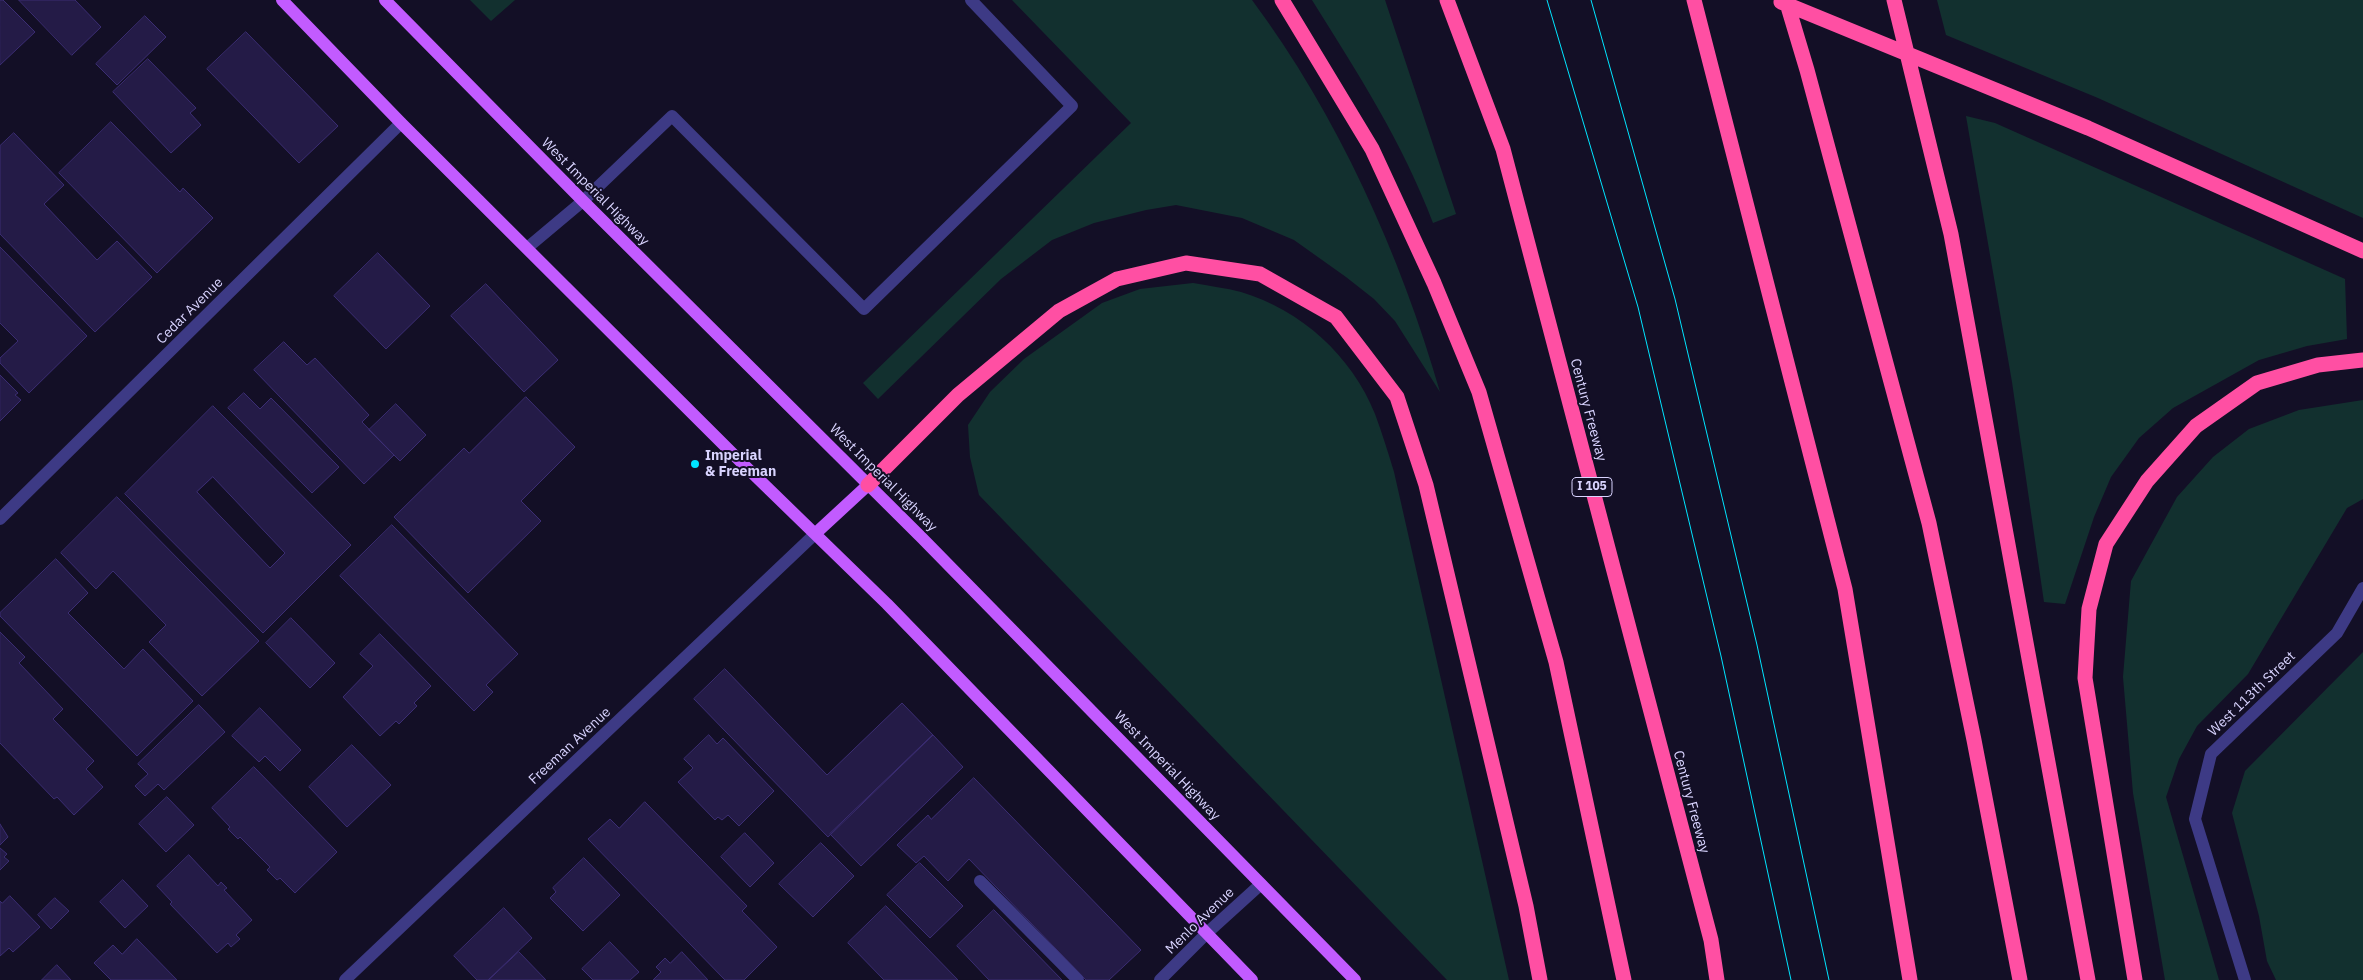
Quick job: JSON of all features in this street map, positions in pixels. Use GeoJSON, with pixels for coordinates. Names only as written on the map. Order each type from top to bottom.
{"type":"FeatureCollection","features":[{"type":"Feature","properties":{"kind":"highway"},"geometry":{"type":"LineString","coordinates":[[1282,0],[1372,149],[1434,283],[1479,392],[1556,662],[1624,980]]}},
{"type":"Feature","properties":{"kind":"highway","name":"Century Freeway"},"geometry":{"type":"LineString","coordinates":[[1447,0],[1503,149],[1708,931],[1717,980]]}},
{"type":"Feature","properties":{"kind":"highway"},"geometry":{"type":"LineString","coordinates":[[1694,0],[1845,590],[1910,980]]}},
{"type":"Feature","properties":{"kind":"highway"},"geometry":{"type":"LineString","coordinates":[[1777,0],[2088,128],[2363,251]]}},
{"type":"Feature","properties":{"kind":"highway"},"geometry":{"type":"LineString","coordinates":[[1786,0],[1807,70],[1929,523],[1974,740],[2020,980]]}},
{"type":"Feature","properties":{"kind":"highway"},"geometry":{"type":"LineString","coordinates":[[1894,0],[1951,234],[2088,980]]}},
{"type":"Feature","properties":{"kind":"highway"},"geometry":{"type":"LineString","coordinates":[[868,485],[965,389],[1059,311],[1117,279],[1186,263],[1260,274],[1336,317],[1397,397],[1426,485],[1526,906],[1540,980]]}},
{"type":"Feature","properties":{"kind":"highway"},"geometry":{"type":"LineString","coordinates":[[2135,980],[2085,678],[2089,609],[2106,544],[2146,481],[2196,426],[2257,383],[2318,365],[2363,360]]}},
{"type":"Feature","properties":{"kind":"main road"},"geometry":{"type":"LineString","coordinates":[[282,0],[401,123],[742,463],[816,533],[1252,980]]}},
{"type":"Feature","properties":{"kind":"main road","name":"West Imperial Highway"},"geometry":{"type":"LineString","coordinates":[[385,0],[583,201],[868,485],[1356,980]]}},
{"type":"Feature","properties":{"kind":"main road"},"geometry":{"type":"LineString","coordinates":[[816,533],[868,485]]}},
{"type":"Feature","properties":{"kind":"street"},"geometry":{"type":"LineString","coordinates":[[527,248],[583,201],[672,116],[864,309],[1072,106],[971,0]]}},
{"type":"Feature","properties":{"kind":"street","name":"Cedar Avenue"},"geometry":{"type":"LineString","coordinates":[[0,519],[401,123]]}},
{"type":"Feature","properties":{"kind":"street","name":"Freeman Avenue"},"geometry":{"type":"LineString","coordinates":[[345,980],[816,533]]}},
{"type":"Feature","properties":{"kind":"street","name":"West 113th Street"},"geometry":{"type":"LineString","coordinates":[[2245,980],[2195,819],[2211,754],[2336,633],[2363,588]]}},
{"type":"Feature","properties":{"kind":"street"},"geometry":{"type":"LineString","coordinates":[[980,882],[1078,980]]}},
{"type":"Feature","properties":{"kind":"street","name":"Menlo Avenue"},"geometry":{"type":"LineString","coordinates":[[1160,980],[1207,933],[1261,884]]}},
{"type":"Feature","properties":{"kind":"green space"},"geometry":{"type":"Polygon","coordinates":[[[470,0],[515,0],[491,21],[470,0]]]}},
{"type":"Feature","properties":{"kind":"green space"},"geometry":{"type":"Polygon","coordinates":[[[1012,0],[1252,0],[1312,90],[1339,138],[1363,188],[1386,238],[1406,289],[1440,392],[1395,321],[1374,299],[1294,240],[1242,218],[1176,205],[1146,210],[1094,223],[1052,240],[1001,279],[878,399],[863,383],[1131,123],[1012,0]]]}},
{"type":"Feature","properties":{"kind":"green space"},"geometry":{"type":"Polygon","coordinates":[[[1312,0],[1385,0],[1456,214],[1433,223],[1421,193],[1393,136],[1362,81],[1312,0]]]}},
{"type":"Feature","properties":{"kind":"green space"},"geometry":{"type":"Polygon","coordinates":[[[1937,0],[2363,0],[2363,218],[2098,98],[1946,35],[1937,0]]]}},
{"type":"Feature","properties":{"kind":"green space"},"geometry":{"type":"Polygon","coordinates":[[[1966,116],[1995,123],[2345,279],[2347,339],[2307,346],[2259,360],[2173,408],[2139,438],[2111,477],[2094,517],[2065,604],[2044,602],[2012,382],[1966,116]]]}},
{"type":"Feature","properties":{"kind":"green space"},"geometry":{"type":"Polygon","coordinates":[[[1193,283],[1241,292],[1263,300],[1304,323],[1322,338],[1353,373],[1375,414],[1394,472],[1509,980],[1447,980],[979,495],[970,457],[968,425],[990,392],[1024,359],[1102,303],[1140,289],[1193,283]]]}},
{"type":"Feature","properties":{"kind":"green space"},"geometry":{"type":"Polygon","coordinates":[[[2363,400],[2363,499],[2347,508],[2248,674],[2197,726],[2179,759],[2166,797],[2219,980],[2165,980],[2133,793],[2123,677],[2131,581],[2177,497],[2213,457],[2249,429],[2299,410],[2363,400]]]}},
{"type":"Feature","properties":{"kind":"green space"},"geometry":{"type":"Polygon","coordinates":[[[2363,652],[2363,980],[2276,980],[2267,961],[2259,916],[2232,813],[2245,771],[2363,652]]]}},
{"type":"Feature","properties":{"kind":"building"},"geometry":{"type":"Polygon","coordinates":[[[0,0],[3,0],[35,32],[0,65],[0,0]]]}},
{"type":"Feature","properties":{"kind":"building"},"geometry":{"type":"Polygon","coordinates":[[[19,0],[75,0],[101,27],[72,55],[19,0]]]}},
{"type":"Feature","properties":{"kind":"building"},"geometry":{"type":"Polygon","coordinates":[[[145,16],[166,37],[117,85],[96,64],[145,16]]]}},
{"type":"Feature","properties":{"kind":"building"},"geometry":{"type":"Polygon","coordinates":[[[246,32],[338,126],[299,163],[207,69],[246,32]]]}},
{"type":"Feature","properties":{"kind":"building"},"geometry":{"type":"Polygon","coordinates":[[[148,59],[196,108],[190,113],[201,125],[171,153],[113,92],[148,59]]]}},
{"type":"Feature","properties":{"kind":"building"},"geometry":{"type":"Polygon","coordinates":[[[111,122],[180,192],[183,188],[213,218],[157,273],[59,173],[111,122]]]}},
{"type":"Feature","properties":{"kind":"building"},"geometry":{"type":"Polygon","coordinates":[[[14,133],[64,185],[44,204],[97,260],[117,241],[152,277],[95,332],[0,234],[0,146],[14,133]]]}},
{"type":"Feature","properties":{"kind":"building"},"geometry":{"type":"Polygon","coordinates":[[[0,247],[87,336],[29,393],[0,363],[0,358],[18,341],[0,323],[0,247]]]}},
{"type":"Feature","properties":{"kind":"building"},"geometry":{"type":"Polygon","coordinates":[[[378,253],[430,306],[386,349],[334,296],[378,253]]]}},
{"type":"Feature","properties":{"kind":"building"},"geometry":{"type":"Polygon","coordinates":[[[486,284],[558,360],[524,392],[451,316],[486,284]]]}},
{"type":"Feature","properties":{"kind":"building"},"geometry":{"type":"Polygon","coordinates":[[[284,342],[307,365],[315,358],[369,415],[362,422],[394,455],[364,484],[254,370],[284,342]]]}},
{"type":"Feature","properties":{"kind":"building"},"geometry":{"type":"Polygon","coordinates":[[[0,375],[18,393],[15,395],[21,400],[0,421],[0,375]]]}},
{"type":"Feature","properties":{"kind":"building"},"geometry":{"type":"Polygon","coordinates":[[[244,393],[260,409],[271,398],[339,467],[312,493],[228,408],[244,393]]]}},
{"type":"Feature","properties":{"kind":"building"},"geometry":{"type":"Polygon","coordinates":[[[526,397],[575,447],[521,501],[541,521],[468,593],[394,517],[464,448],[469,453],[526,397]]]}},
{"type":"Feature","properties":{"kind":"building"},"geometry":{"type":"Polygon","coordinates":[[[396,404],[426,435],[400,461],[369,430],[396,404]]]}},
{"type":"Feature","properties":{"kind":"building"},"geometry":{"type":"Polygon","coordinates":[[[213,406],[351,545],[263,633],[125,494],[213,406]],[[213,477],[197,492],[270,568],[285,553],[213,477]]]}},
{"type":"Feature","properties":{"kind":"building"},"geometry":{"type":"Polygon","coordinates":[[[117,497],[259,641],[202,696],[149,642],[166,625],[113,571],[96,589],[61,553],[117,497]]]}},
{"type":"Feature","properties":{"kind":"building"},"geometry":{"type":"Polygon","coordinates":[[[392,525],[518,654],[486,685],[493,692],[474,711],[340,576],[392,525]]]}},
{"type":"Feature","properties":{"kind":"building"},"geometry":{"type":"Polygon","coordinates":[[[56,559],[88,593],[68,613],[124,669],[143,649],[193,701],[137,756],[0,616],[0,613],[56,559]]]}},
{"type":"Feature","properties":{"kind":"building"},"geometry":{"type":"Polygon","coordinates":[[[291,618],[335,663],[310,688],[266,643],[291,618]]]}},
{"type":"Feature","properties":{"kind":"building"},"geometry":{"type":"Polygon","coordinates":[[[0,632],[25,657],[19,663],[63,709],[53,719],[94,761],[86,769],[103,787],[74,815],[57,797],[54,799],[0,743],[0,632]]]}},
{"type":"Feature","properties":{"kind":"building"},"geometry":{"type":"Polygon","coordinates":[[[380,634],[431,686],[414,703],[417,706],[399,724],[396,721],[380,736],[343,697],[373,666],[360,654],[380,634]]]}},
{"type":"Feature","properties":{"kind":"building"},"geometry":{"type":"Polygon","coordinates":[[[725,669],[827,775],[902,703],[933,735],[828,837],[694,699],[725,669]]]}},
{"type":"Feature","properties":{"kind":"building"},"geometry":{"type":"Polygon","coordinates":[[[199,705],[225,732],[164,790],[158,784],[145,796],[135,786],[148,774],[138,764],[199,705]]]}},
{"type":"Feature","properties":{"kind":"building"},"geometry":{"type":"Polygon","coordinates":[[[260,708],[301,750],[280,771],[265,756],[259,762],[232,736],[260,708]]]}},
{"type":"Feature","properties":{"kind":"building"},"geometry":{"type":"Polygon","coordinates":[[[709,735],[717,744],[723,738],[774,791],[739,826],[728,815],[722,820],[718,817],[715,820],[678,782],[693,768],[684,759],[709,735]]]}},
{"type":"Feature","properties":{"kind":"building"},"geometry":{"type":"Polygon","coordinates":[[[933,735],[963,767],[861,866],[830,834],[933,735]]]}},
{"type":"Feature","properties":{"kind":"building"},"geometry":{"type":"Polygon","coordinates":[[[352,745],[391,785],[347,827],[309,787],[352,745]]]}},
{"type":"Feature","properties":{"kind":"building"},"geometry":{"type":"Polygon","coordinates":[[[254,767],[337,852],[295,893],[280,878],[277,880],[267,870],[270,867],[240,837],[238,839],[228,829],[230,827],[212,808],[254,767]]]}},
{"type":"Feature","properties":{"kind":"building"},"geometry":{"type":"Polygon","coordinates":[[[974,778],[1141,950],[1109,980],[1086,980],[969,859],[948,881],[924,856],[916,863],[897,845],[928,815],[931,819],[974,778]]]}},
{"type":"Feature","properties":{"kind":"building"},"geometry":{"type":"Polygon","coordinates":[[[167,797],[194,825],[166,852],[139,824],[167,797]]]}},
{"type":"Feature","properties":{"kind":"building"},"geometry":{"type":"Polygon","coordinates":[[[645,802],[747,906],[742,911],[777,947],[744,980],[725,980],[588,839],[610,819],[619,828],[645,802]]]}},
{"type":"Feature","properties":{"kind":"building"},"geometry":{"type":"Polygon","coordinates":[[[0,824],[8,837],[0,845],[0,824]]]}},
{"type":"Feature","properties":{"kind":"building"},"geometry":{"type":"Polygon","coordinates":[[[745,833],[774,863],[750,887],[721,857],[745,833]]]}},
{"type":"Feature","properties":{"kind":"building"},"geometry":{"type":"Polygon","coordinates":[[[821,843],[854,876],[813,917],[779,884],[821,843]]]}},
{"type":"Feature","properties":{"kind":"building"},"geometry":{"type":"Polygon","coordinates":[[[0,848],[7,854],[4,857],[9,861],[0,870],[0,848]]]}},
{"type":"Feature","properties":{"kind":"building"},"geometry":{"type":"Polygon","coordinates":[[[189,855],[218,886],[221,882],[227,888],[224,890],[252,920],[236,935],[240,939],[231,947],[228,943],[217,953],[170,904],[172,902],[157,886],[189,855]]]}},
{"type":"Feature","properties":{"kind":"building"},"geometry":{"type":"Polygon","coordinates":[[[584,858],[620,895],[583,931],[550,898],[556,892],[553,888],[584,858]]]}},
{"type":"Feature","properties":{"kind":"building"},"geometry":{"type":"Polygon","coordinates":[[[920,863],[963,906],[930,938],[887,895],[920,863]]]}},
{"type":"Feature","properties":{"kind":"building"},"geometry":{"type":"Polygon","coordinates":[[[123,880],[148,906],[125,928],[100,902],[123,880]]]}},
{"type":"Feature","properties":{"kind":"building"},"geometry":{"type":"Polygon","coordinates":[[[10,896],[40,927],[13,952],[9,948],[0,956],[0,901],[2,903],[10,896]]]}},
{"type":"Feature","properties":{"kind":"building"},"geometry":{"type":"Polygon","coordinates":[[[55,898],[69,911],[51,929],[38,915],[55,898]]]}},
{"type":"Feature","properties":{"kind":"building"},"geometry":{"type":"Polygon","coordinates":[[[886,906],[958,980],[884,980],[848,943],[886,906]]]}},
{"type":"Feature","properties":{"kind":"building"},"geometry":{"type":"Polygon","coordinates":[[[504,908],[532,938],[488,980],[477,980],[454,956],[504,908]]]}},
{"type":"Feature","properties":{"kind":"building"},"geometry":{"type":"Polygon","coordinates":[[[994,910],[1062,980],[989,980],[957,946],[994,910]]]}},
{"type":"Feature","properties":{"kind":"building"},"geometry":{"type":"Polygon","coordinates":[[[137,939],[177,980],[111,980],[94,963],[113,945],[122,954],[137,939]]]}},
{"type":"Feature","properties":{"kind":"building"},"geometry":{"type":"Polygon","coordinates":[[[610,942],[639,972],[630,980],[593,980],[582,969],[610,942]]]}},
{"type":"Feature","properties":{"kind":"building"},"geometry":{"type":"Polygon","coordinates":[[[519,952],[546,980],[489,980],[519,952]]]}},
{"type":"Feature","properties":{"kind":"building"},"geometry":{"type":"Polygon","coordinates":[[[682,952],[708,980],[653,980],[661,972],[656,967],[665,958],[670,963],[682,952]]]}},
{"type":"Feature","properties":{"kind":"building"},"geometry":{"type":"Polygon","coordinates":[[[57,965],[71,980],[42,980],[57,965]]]}},
{"type":"Feature","properties":{"kind":"tram line"},"geometry":{"type":"LineString","coordinates":[[1547,0],[1638,307],[1721,656],[1791,980]]}},
{"type":"Feature","properties":{"kind":"tram line"},"geometry":{"type":"LineString","coordinates":[[1591,0],[1675,299],[1757,645],[1829,980]]}},
{"type":"Feature","properties":{"kind":"place","name":"Imperial & Freeman"},"geometry":{"type":"Point","coordinates":[695,464]}}]}
